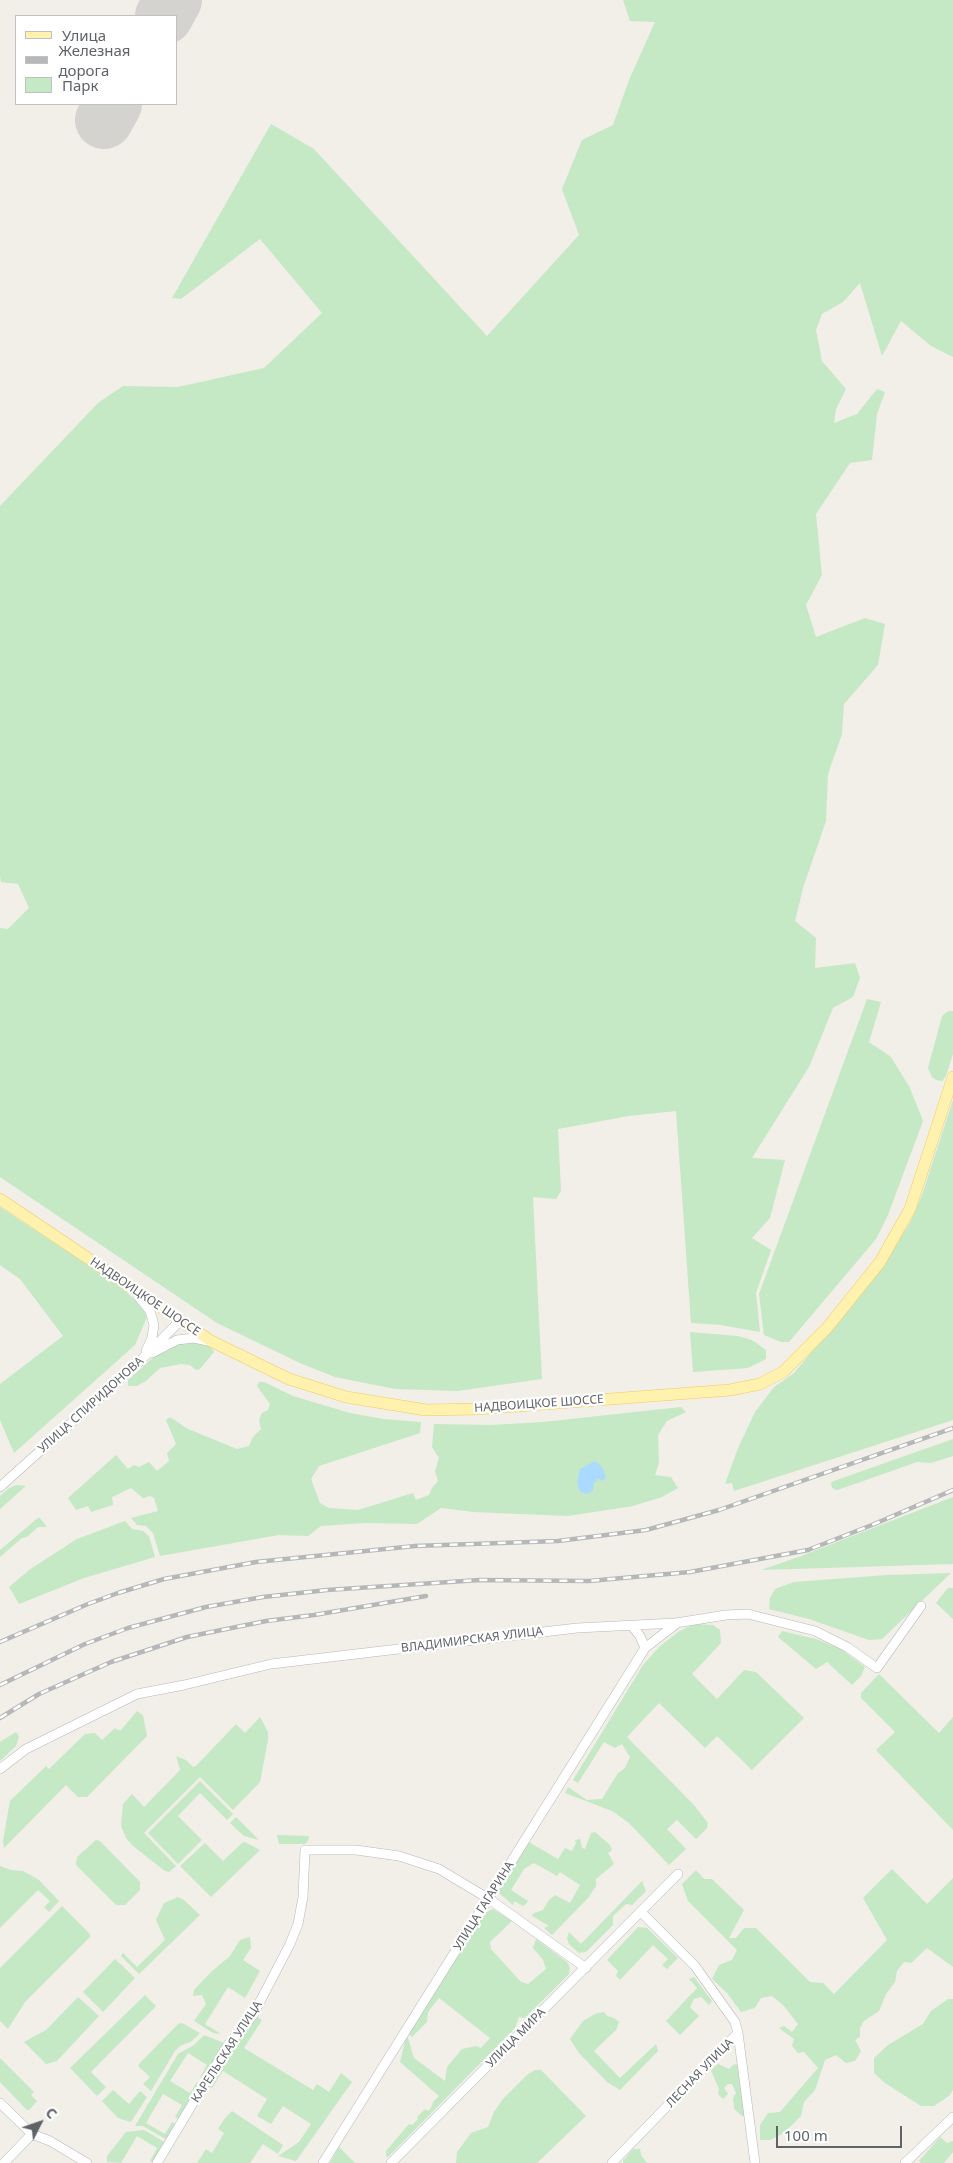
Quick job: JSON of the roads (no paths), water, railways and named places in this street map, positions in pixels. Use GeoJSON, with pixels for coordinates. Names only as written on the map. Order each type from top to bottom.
{"type":"FeatureCollection","features":[{"type":"Feature","properties":{"kind":"main road","name":"НАДВОИЦКОЕ ШОССЕ"},"geometry":{"type":"LineString","coordinates":[[0,1199],[211,1341],[289,1379],[337,1394],[426,1410],[488,1409],[730,1390],[760,1384],[783,1372],[827,1328],[880,1262],[910,1209],[953,1077]]}},
{"type":"Feature","properties":{"kind":"street"},"geometry":{"type":"LineString","coordinates":[[127,1285],[146,1304],[153,1318],[152,1338],[139,1362]]}},
{"type":"Feature","properties":{"kind":"street","name":"УЛИЦА СПИРИДОНОВА"},"geometry":{"type":"LineString","coordinates":[[0,1487],[139,1362],[180,1321]]}},
{"type":"Feature","properties":{"kind":"street"},"geometry":{"type":"LineString","coordinates":[[139,1362],[177,1340],[194,1338],[211,1341]]}},
{"type":"Feature","properties":{"kind":"street","name":"ВЛАДИМИРСКАЯ УЛИЦА"},"geometry":{"type":"LineString","coordinates":[[0,1768],[26,1749],[137,1694],[271,1664],[577,1628],[676,1624],[726,1615],[748,1614],[815,1631],[848,1646],[877,1668],[921,1606]]}},
{"type":"Feature","properties":{"kind":"street","name":"УЛИЦА ГАГАРИНА"},"geometry":{"type":"LineString","coordinates":[[323,2163],[645,1648],[676,1624]]}},
{"type":"Feature","properties":{"kind":"street"},"geometry":{"type":"LineString","coordinates":[[631,1625],[640,1636],[645,1648]]}},
{"type":"Feature","properties":{"kind":"street","name":"КАРЕЛЬСКАЯ УЛИЦА"},"geometry":{"type":"LineString","coordinates":[[157,2163],[228,2046],[253,2015],[290,1944],[298,1924],[303,1897],[305,1850],[356,1850],[399,1856],[439,1869],[489,1899]]}},
{"type":"Feature","properties":{"kind":"street","name":"УЛИЦА МИРА"},"geometry":{"type":"LineString","coordinates":[[391,2163],[678,1874]]}},
{"type":"Feature","properties":{"kind":"street"},"geometry":{"type":"LineString","coordinates":[[489,1899],[586,1968]]}},
{"type":"Feature","properties":{"kind":"street"},"geometry":{"type":"LineString","coordinates":[[640,1912],[695,1966],[735,2022],[738,2033]]}},
{"type":"Feature","properties":{"kind":"street","name":"ЛЕСНАЯ УЛИЦА"},"geometry":{"type":"LineString","coordinates":[[612,2163],[738,2033]]}},
{"type":"Feature","properties":{"kind":"street","name":"ЛЕСНАЯ УЛИЦА"},"geometry":{"type":"LineString","coordinates":[[738,2033],[755,2163]]}},
{"type":"Feature","properties":{"kind":"street"},"geometry":{"type":"LineString","coordinates":[[0,2103],[32,2134],[50,2141],[86,2163]]}},
{"type":"Feature","properties":{"kind":"street"},"geometry":{"type":"LineString","coordinates":[[905,2163],[953,2117]]}},
{"type":"Feature","properties":{"kind":"street"},"geometry":{"type":"LineString","coordinates":[[4,2163],[32,2134]]}},
{"type":"Feature","properties":{"kind":"water"},"geometry":{"type":"Polygon","coordinates":[[[595,1461],[602,1467],[606,1478],[602,1481],[598,1478],[594,1483],[593,1490],[588,1494],[580,1492],[577,1482],[580,1469],[595,1461]]]}},
{"type":"Feature","properties":{"kind":"railway"},"geometry":{"type":"LineString","coordinates":[[0,1642],[118,1593],[164,1579],[256,1562],[415,1546],[558,1541],[646,1530],[719,1510],[953,1428]]}},
{"type":"Feature","properties":{"kind":"railway"},"geometry":{"type":"LineString","coordinates":[[0,1685],[85,1644],[128,1628],[206,1607],[263,1597],[327,1590],[480,1580],[589,1581],[690,1572],[808,1550],[953,1490]]}},
{"type":"Feature","properties":{"kind":"railway"},"geometry":{"type":"LineString","coordinates":[[0,1718],[39,1694],[111,1662],[187,1637],[266,1621],[426,1596]]}}]}
